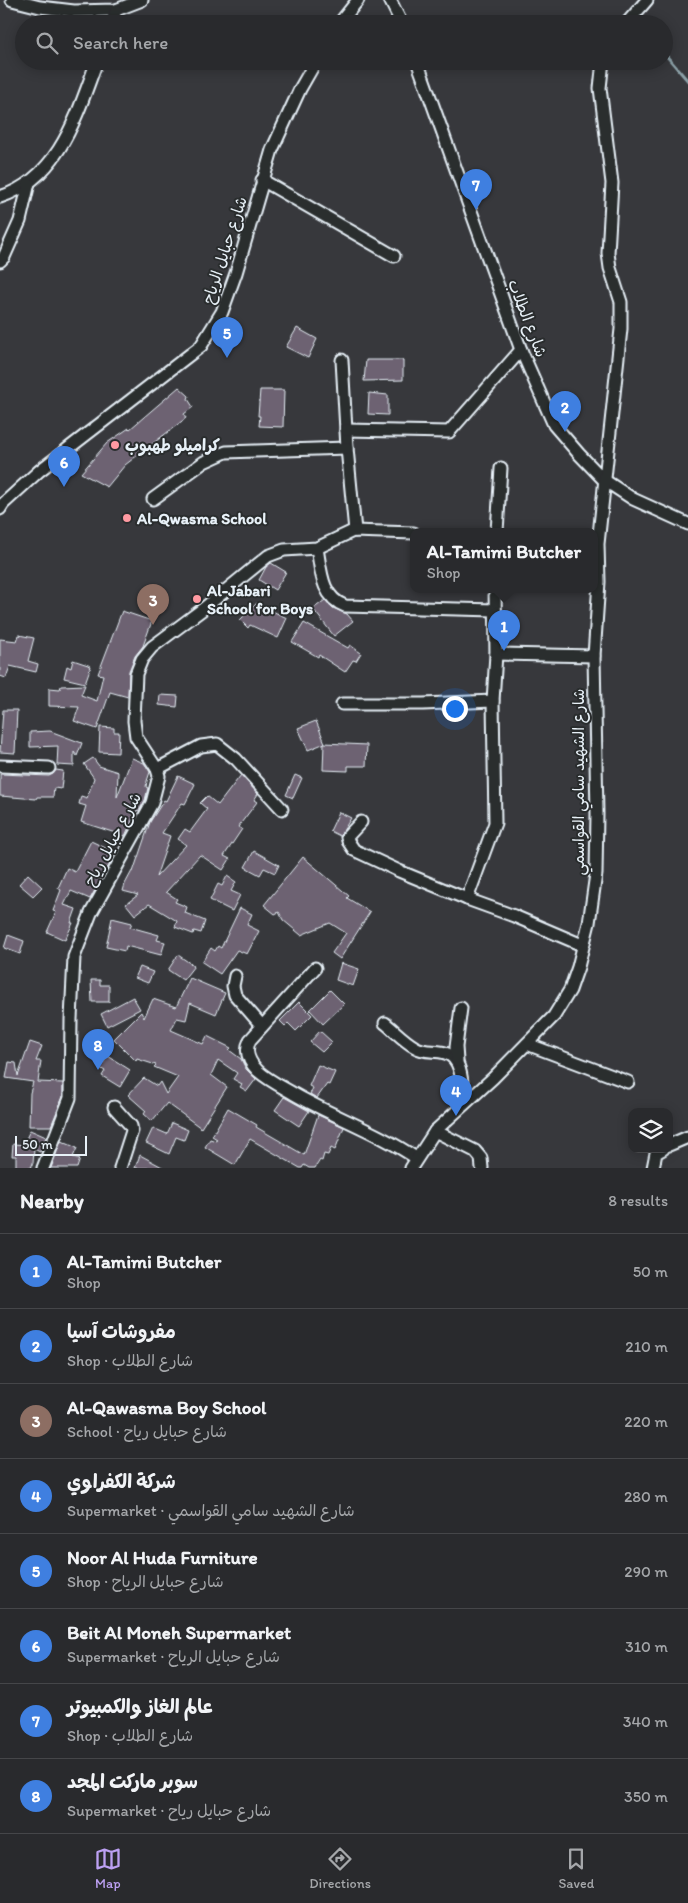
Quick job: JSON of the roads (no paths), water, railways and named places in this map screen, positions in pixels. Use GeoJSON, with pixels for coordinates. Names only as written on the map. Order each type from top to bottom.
{"type":"FeatureCollection","features":[{"type":"Feature","properties":{"kind":"street"},"geometry":{"type":"LineString","coordinates":[[12,0],[40,7],[75,6],[116,10],[142,0]]}},
{"type":"Feature","properties":{"kind":"street"},"geometry":{"type":"LineString","coordinates":[[341,15],[346,0]]}},
{"type":"Feature","properties":{"kind":"street"},"geometry":{"type":"LineString","coordinates":[[346,15],[358,0]]}},
{"type":"Feature","properties":{"kind":"street"},"geometry":{"type":"LineString","coordinates":[[382,0],[398,12]]}},
{"type":"Feature","properties":{"kind":"street"},"geometry":{"type":"LineString","coordinates":[[390,0],[399,15]]}},
{"type":"Feature","properties":{"kind":"street"},"geometry":{"type":"LineString","coordinates":[[634,15],[647,0]]}},
{"type":"Feature","properties":{"kind":"street"},"geometry":{"type":"LineString","coordinates":[[114,15],[116,10]]}},
{"type":"Feature","properties":{"kind":"street"},"geometry":{"type":"LineString","coordinates":[[0,197],[12,193],[29,183],[57,153],[74,124],[94,70]]}},
{"type":"Feature","properties":{"kind":"street","name":"شارع حبايل الرياح"},"geometry":{"type":"LineString","coordinates":[[0,510],[3,504],[39,471],[201,346],[222,312],[236,274],[272,150],[311,70]]}},
{"type":"Feature","properties":{"kind":"street","name":"شارع الطلاب"},"geometry":{"type":"LineString","coordinates":[[420,70],[521,350],[554,425],[604,480],[633,499],[687,520]]}},
{"type":"Feature","properties":{"kind":"street","name":"شارع الشهيد سامي القواسمي"},"geometry":{"type":"LineString","coordinates":[[598,528],[621,329],[622,302],[610,268],[608,253],[612,182],[600,88],[602,70]]}},
{"type":"Feature","properties":{"kind":"street"},"geometry":{"type":"LineString","coordinates":[[262,180],[394,256]]}},
{"type":"Feature","properties":{"kind":"street"},"geometry":{"type":"LineString","coordinates":[[0,261],[4,257],[20,221],[29,183]]}},
{"type":"Feature","properties":{"kind":"street"},"geometry":{"type":"LineString","coordinates":[[346,430],[449,432],[521,350]]}},
{"type":"Feature","properties":{"kind":"street"},"geometry":{"type":"LineString","coordinates":[[342,360],[347,448],[355,531]]}},
{"type":"Feature","properties":{"kind":"street"},"geometry":{"type":"LineString","coordinates":[[153,499],[211,458],[226,452],[347,448]]}},
{"type":"Feature","properties":{"kind":"street"},"geometry":{"type":"LineString","coordinates":[[497,528],[501,468]]}},
{"type":"Feature","properties":{"kind":"street"},"geometry":{"type":"LineString","coordinates":[[282,809],[236,759],[217,744],[201,746],[158,769],[136,737],[134,727],[136,674],[146,653],[268,556],[284,550],[317,548],[355,531],[410,533]]}},
{"type":"Feature","properties":{"kind":"street"},"geometry":{"type":"LineString","coordinates":[[317,548],[325,587],[330,597],[339,604],[351,607],[495,610]]}},
{"type":"Feature","properties":{"kind":"street","name":"شارع الشهيد سامي القواسمي"},"geometry":{"type":"LineString","coordinates":[[413,1163],[435,1131],[493,1078],[554,1016],[566,998],[576,975],[588,923],[596,874],[597,814],[594,656],[599,582],[598,569]]}},
{"type":"Feature","properties":{"kind":"street"},"geometry":{"type":"LineString","coordinates":[[467,899],[495,824],[493,701],[496,654],[495,593]]}},
{"type":"Feature","properties":{"kind":"street"},"geometry":{"type":"LineString","coordinates":[[496,654],[594,656]]}},
{"type":"Feature","properties":{"kind":"street"},"geometry":{"type":"LineString","coordinates":[[342,704],[433,704],[493,701]]}},
{"type":"Feature","properties":{"kind":"street"},"geometry":{"type":"LineString","coordinates":[[0,766],[50,768]]}},
{"type":"Feature","properties":{"kind":"street","name":"شارع حبايل رياح"},"geometry":{"type":"LineString","coordinates":[[42,1168],[70,1098],[74,957],[90,913],[152,803],[159,776],[158,769]]}},
{"type":"Feature","properties":{"kind":"street"},"geometry":{"type":"LineString","coordinates":[[361,822],[347,837],[354,850],[467,899],[514,916],[582,945]]}},
{"type":"Feature","properties":{"kind":"street"},"geometry":{"type":"LineString","coordinates":[[315,968],[250,1040],[247,1047],[250,1060],[269,1080],[307,1101],[394,1143],[413,1163]]}},
{"type":"Feature","properties":{"kind":"street"},"geometry":{"type":"LineString","coordinates":[[235,976],[234,995],[262,1026]]}},
{"type":"Feature","properties":{"kind":"street"},"geometry":{"type":"LineString","coordinates":[[461,1008],[456,1047],[464,1104]]}},
{"type":"Feature","properties":{"kind":"street"},"geometry":{"type":"LineString","coordinates":[[385,1022],[414,1047],[424,1051],[447,1053],[457,1061]]}},
{"type":"Feature","properties":{"kind":"street"},"geometry":{"type":"LineString","coordinates":[[527,1044],[628,1082]]}},
{"type":"Feature","properties":{"kind":"street"},"geometry":{"type":"LineString","coordinates":[[114,1107],[131,1126],[132,1131],[120,1168]]}},
{"type":"Feature","properties":{"kind":"street"},"geometry":{"type":"LineString","coordinates":[[435,1131],[475,1151],[481,1158],[482,1168]]}},
{"type":"Feature","properties":{"kind":"street"},"geometry":{"type":"LineString","coordinates":[[673,1143],[688,1137]]}},
{"type":"Feature","properties":{"kind":"street"},"geometry":{"type":"LineString","coordinates":[[653,1168],[656,1153]]}},
{"type":"Feature","properties":{"kind":"waterway"},"geometry":{"type":"LineString","coordinates":[[673,64],[688,81]]}},
{"type":"Feature","properties":{"kind":"place","name":"عالم الغاز والكمبيوتر"},"geometry":{"type":"Point","coordinates":[476,210]}},
{"type":"Feature","properties":{"kind":"place","name":"Noor Al Huda Furniture"},"geometry":{"type":"Point","coordinates":[227,358]}},
{"type":"Feature","properties":{"kind":"place","name":"مفروشات آسيا"},"geometry":{"type":"Point","coordinates":[565,432]}},
{"type":"Feature","properties":{"kind":"place","name":"كراميلو طهبوب"},"geometry":{"type":"Point","coordinates":[115,445]}},
{"type":"Feature","properties":{"kind":"place","name":"Beit Al Moneh Supermarket"},"geometry":{"type":"Point","coordinates":[64,487]}},
{"type":"Feature","properties":{"kind":"place","name":"Al-Qwasma School"},"geometry":{"type":"Point","coordinates":[127,518]}},
{"type":"Feature","properties":{"kind":"place","name":"Al-Jabari School for Boys"},"geometry":{"type":"Point","coordinates":[197,599]}},
{"type":"Feature","properties":{"kind":"place","name":"Al-Qawasma Boy School"},"geometry":{"type":"Point","coordinates":[153,625]}},
{"type":"Feature","properties":{"kind":"place","name":"Al-Tamimi Butcher"},"geometry":{"type":"Point","coordinates":[504,651]}},
{"type":"Feature","properties":{"kind":"place","name":"سوبر ماركت المجد"},"geometry":{"type":"Point","coordinates":[98,1070]}},
{"type":"Feature","properties":{"kind":"place","name":"شركة الكفراوي"},"geometry":{"type":"Point","coordinates":[456,1116]}}]}
